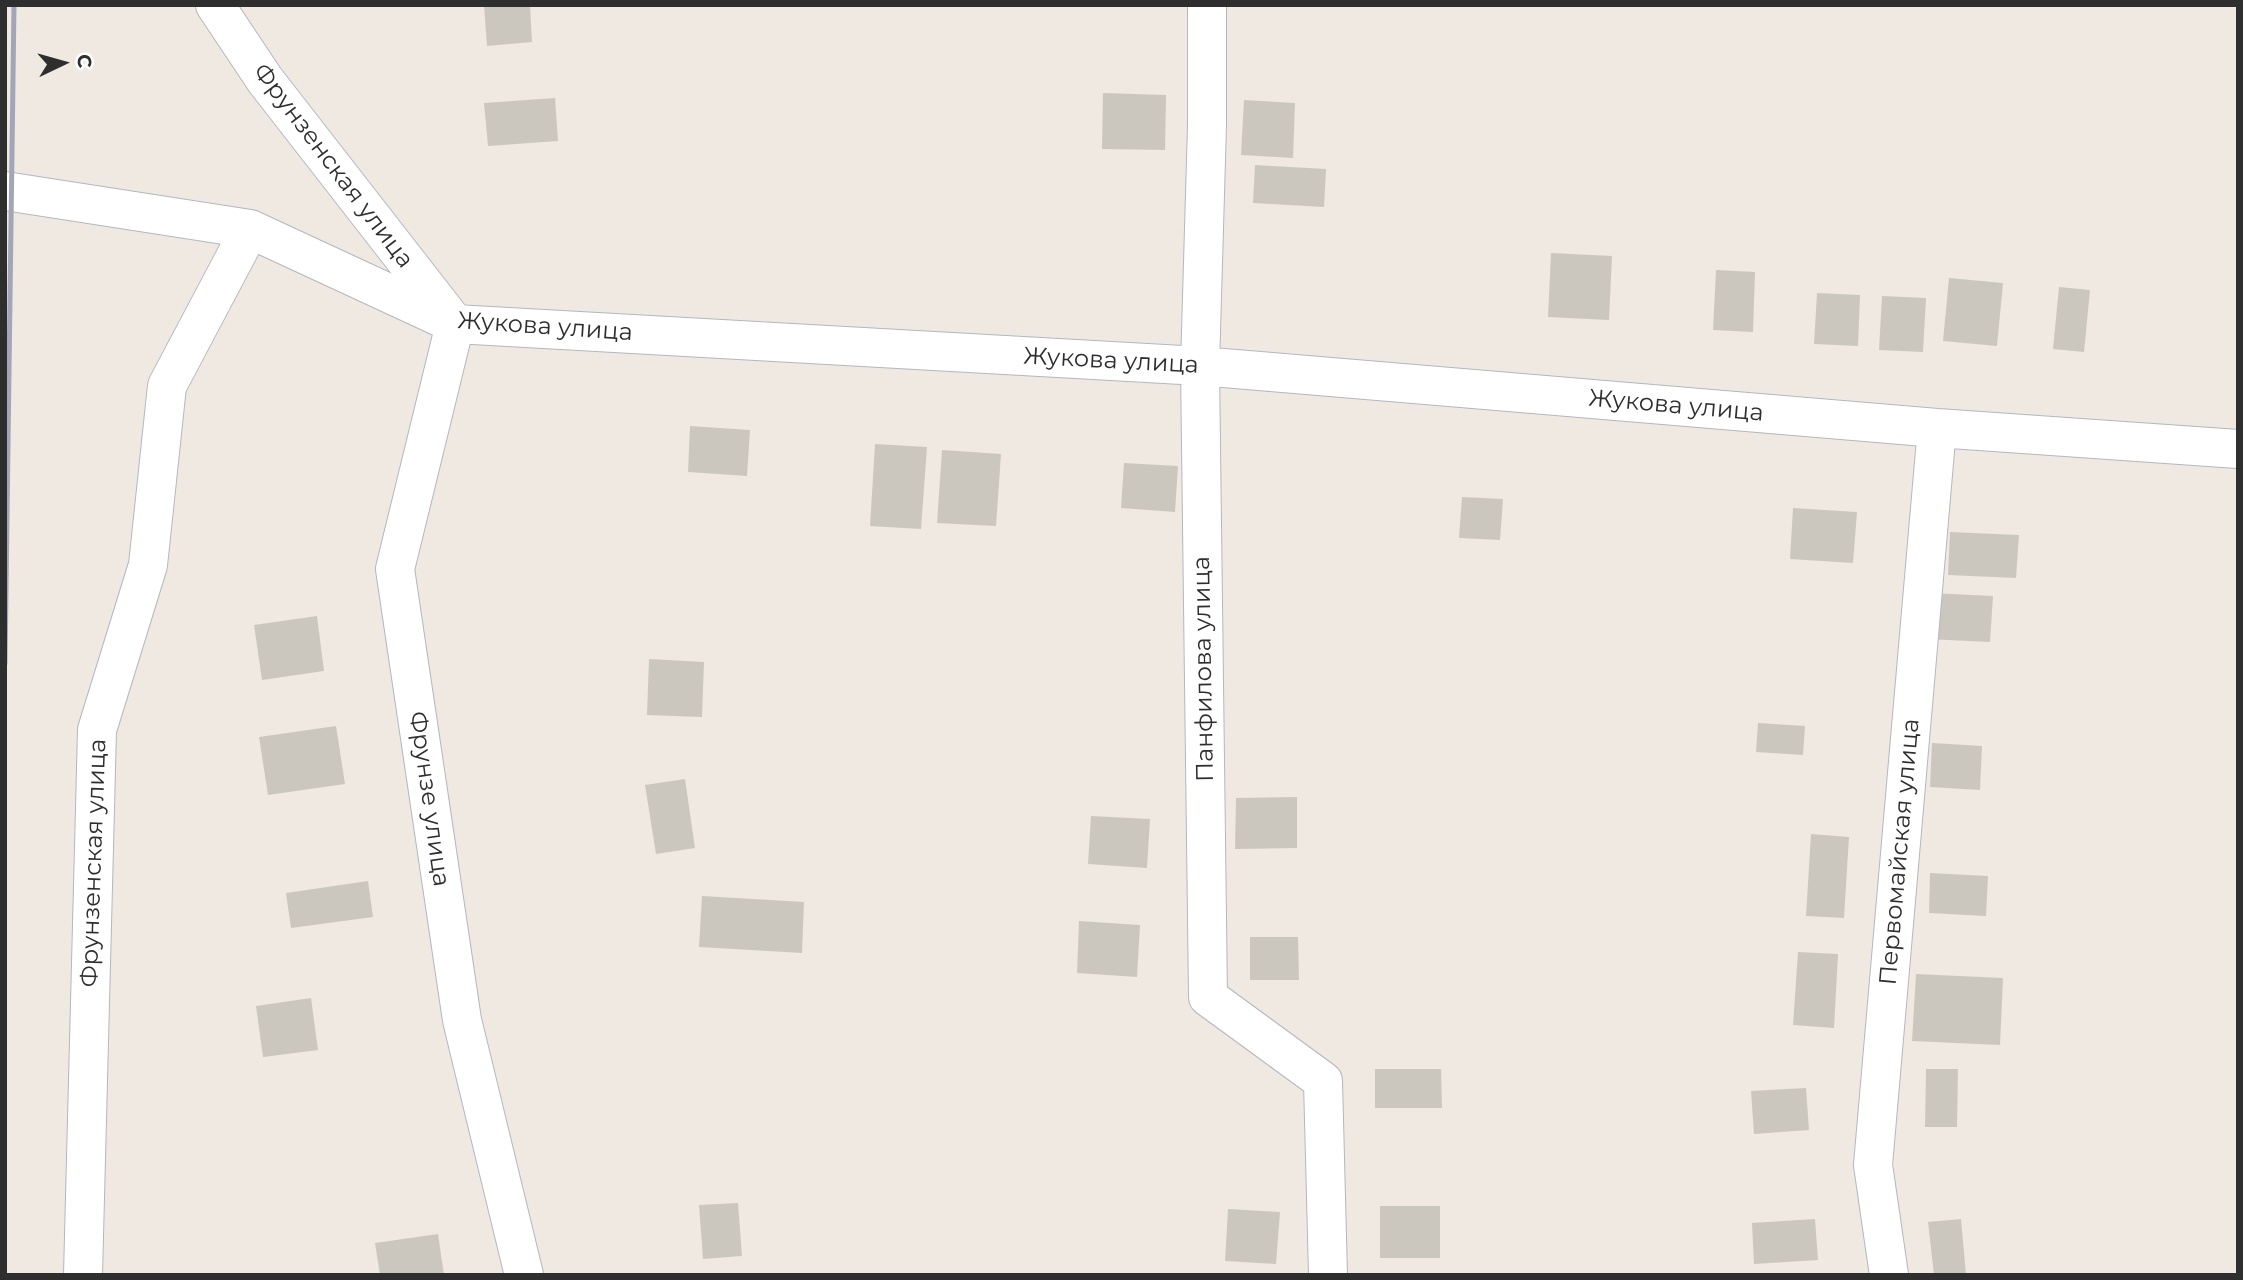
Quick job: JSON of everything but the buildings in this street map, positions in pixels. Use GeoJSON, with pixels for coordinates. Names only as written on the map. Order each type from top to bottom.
{"type":"FeatureCollection","features":[{"type":"Feature","properties":{"kind":"street","name":"Фрунзенская улица"},"geometry":{"type":"LineString","coordinates":[[215,5],[265,80],[455,324]]}},
{"type":"Feature","properties":{"kind":"street","name":"Панфилова улица"},"geometry":{"type":"LineString","coordinates":[[1207,5],[1207,125],[1200,366],[1208,997],[1323,1081],[1328,1275]]}},
{"type":"Feature","properties":{"kind":"street","name":"Жукова улица"},"geometry":{"type":"LineString","coordinates":[[5,191],[250,229],[455,324],[1200,366],[1937,428],[2238,449]]}},
{"type":"Feature","properties":{"kind":"street","name":"Фрунзенская улица"},"geometry":{"type":"LineString","coordinates":[[83,1275],[97,730],[148,565],[167,386],[250,229]]}},
{"type":"Feature","properties":{"kind":"street","name":"Фрунзе улица"},"geometry":{"type":"LineString","coordinates":[[455,324],[395,569],[462,1020],[524,1275]]}},
{"type":"Feature","properties":{"kind":"street","name":"Первомайская улица"},"geometry":{"type":"LineString","coordinates":[[1889,1275],[1873,1165],[1937,428]]}},
{"type":"Feature","properties":{"kind":"railway"},"geometry":{"type":"LineString","coordinates":[[5,664],[14,5]]}}]}
